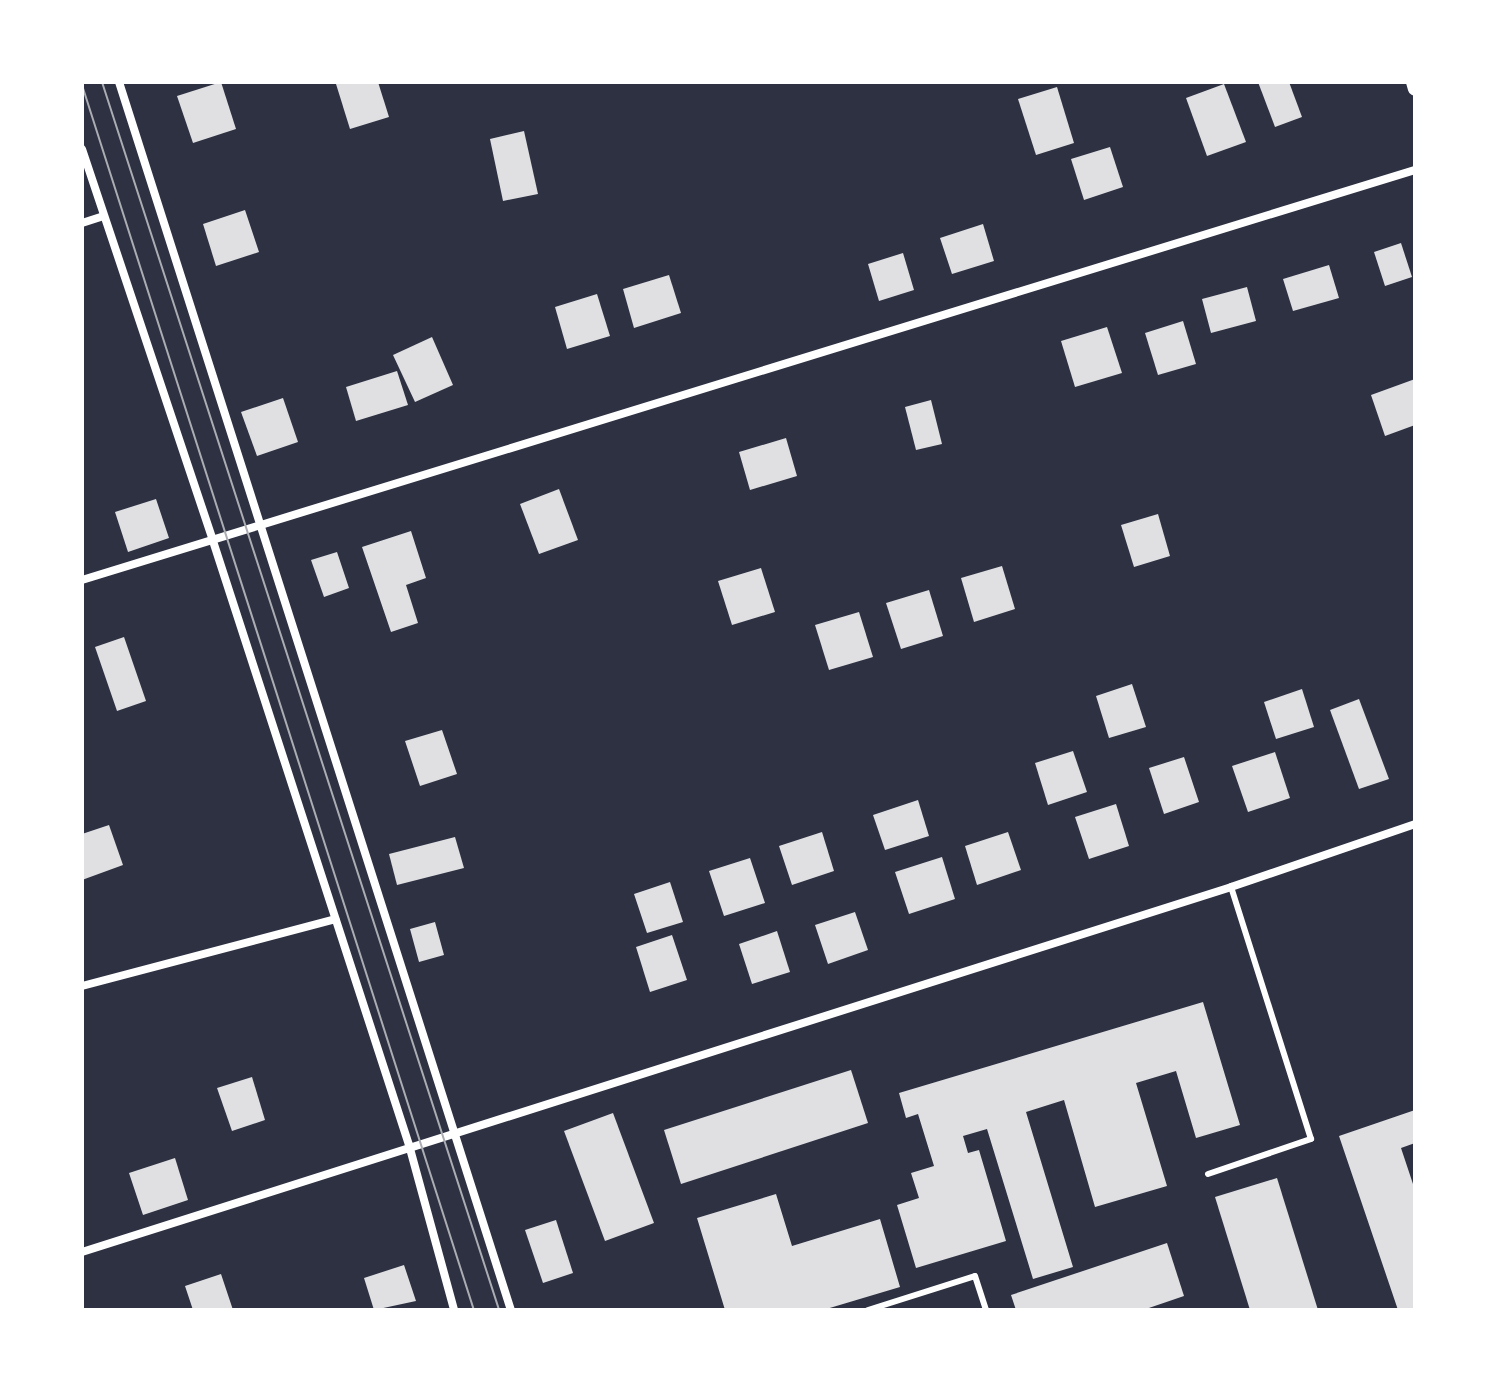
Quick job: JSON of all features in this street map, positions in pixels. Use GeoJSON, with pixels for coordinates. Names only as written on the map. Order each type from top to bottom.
{"type":"FeatureCollection","features":[{"type":"Feature","properties":{"kind":"street"},"geometry":{"type":"LineString","coordinates":[[119,82],[511,1310]]}},
{"type":"Feature","properties":{"kind":"street"},"geometry":{"type":"LineString","coordinates":[[1413,82],[1415,89]]}},
{"type":"Feature","properties":{"kind":"street"},"geometry":{"type":"LineString","coordinates":[[82,149],[409,1145],[454,1310]]}},
{"type":"Feature","properties":{"kind":"street"},"geometry":{"type":"LineString","coordinates":[[82,580],[1415,170]]}},
{"type":"Feature","properties":{"kind":"street"},"geometry":{"type":"LineString","coordinates":[[82,223],[103,216]]}},
{"type":"Feature","properties":{"kind":"street"},"geometry":{"type":"LineString","coordinates":[[82,1252],[409,1145],[1231,887],[1415,824]]}},
{"type":"Feature","properties":{"kind":"street"},"geometry":{"type":"LineString","coordinates":[[82,986],[335,919]]}},
{"type":"Feature","properties":{"kind":"lane"},"geometry":{"type":"LineString","coordinates":[[1208,1174],[1311,1139],[1231,887]]}},
{"type":"Feature","properties":{"kind":"lane"},"geometry":{"type":"LineString","coordinates":[[868,1310],[975,1276],[986,1310]]}},
{"type":"Feature","properties":{"kind":"building"},"geometry":{"type":"Polygon","coordinates":[[[221,82],[236,129],[193,143],[177,96],[221,82]]]}},
{"type":"Feature","properties":{"kind":"building"},"geometry":{"type":"Polygon","coordinates":[[[378,82],[389,117],[350,129],[336,84],[378,82]]]}},
{"type":"Feature","properties":{"kind":"building"},"geometry":{"type":"Polygon","coordinates":[[[1258,82],[1289,82],[1302,117],[1275,127],[1258,82]]]}},
{"type":"Feature","properties":{"kind":"building"},"geometry":{"type":"Polygon","coordinates":[[[1224,84],[1246,142],[1207,156],[1186,98],[1224,84]]]}},
{"type":"Feature","properties":{"kind":"building"},"geometry":{"type":"Polygon","coordinates":[[[1057,87],[1074,143],[1036,155],[1018,99],[1057,87]]]}},
{"type":"Feature","properties":{"kind":"building"},"geometry":{"type":"Polygon","coordinates":[[[524,131],[538,194],[503,201],[490,139],[524,131]]]}},
{"type":"Feature","properties":{"kind":"building"},"geometry":{"type":"Polygon","coordinates":[[[1110,147],[1123,187],[1084,200],[1071,159],[1110,147]]]}},
{"type":"Feature","properties":{"kind":"building"},"geometry":{"type":"Polygon","coordinates":[[[245,210],[259,252],[216,266],[203,224],[245,210]]]}},
{"type":"Feature","properties":{"kind":"building"},"geometry":{"type":"Polygon","coordinates":[[[983,224],[994,261],[952,274],[940,238],[983,224]]]}},
{"type":"Feature","properties":{"kind":"building"},"geometry":{"type":"Polygon","coordinates":[[[1401,243],[1412,277],[1385,286],[1374,252],[1401,243]]]}},
{"type":"Feature","properties":{"kind":"building"},"geometry":{"type":"Polygon","coordinates":[[[903,253],[914,290],[879,301],[868,264],[903,253]]]}},
{"type":"Feature","properties":{"kind":"building"},"geometry":{"type":"Polygon","coordinates":[[[1329,265],[1339,298],[1293,311],[1283,279],[1329,265]]]}},
{"type":"Feature","properties":{"kind":"building"},"geometry":{"type":"Polygon","coordinates":[[[669,275],[681,313],[634,328],[623,289],[669,275]]]}},
{"type":"Feature","properties":{"kind":"building"},"geometry":{"type":"Polygon","coordinates":[[[1247,287],[1256,321],[1211,333],[1202,299],[1247,287]]]}},
{"type":"Feature","properties":{"kind":"building"},"geometry":{"type":"Polygon","coordinates":[[[597,294],[610,336],[567,349],[555,307],[597,294]]]}},
{"type":"Feature","properties":{"kind":"building"},"geometry":{"type":"Polygon","coordinates":[[[1183,321],[1196,364],[1158,375],[1145,333],[1183,321]]]}},
{"type":"Feature","properties":{"kind":"building"},"geometry":{"type":"Polygon","coordinates":[[[1107,327],[1122,373],[1075,387],[1061,341],[1107,327]]]}},
{"type":"Feature","properties":{"kind":"building"},"geometry":{"type":"Polygon","coordinates":[[[432,337],[453,385],[415,402],[393,355],[432,337]]]}},
{"type":"Feature","properties":{"kind":"building"},"geometry":{"type":"Polygon","coordinates":[[[397,371],[408,405],[356,421],[346,387],[397,371]]]}},
{"type":"Feature","properties":{"kind":"building"},"geometry":{"type":"Polygon","coordinates":[[[1415,379],[1415,425],[1385,436],[1371,395],[1415,379]]]}},
{"type":"Feature","properties":{"kind":"building"},"geometry":{"type":"Polygon","coordinates":[[[283,398],[298,442],[257,456],[241,412],[283,398]]]}},
{"type":"Feature","properties":{"kind":"building"},"geometry":{"type":"Polygon","coordinates":[[[931,400],[942,444],[916,450],[905,407],[931,400]]]}},
{"type":"Feature","properties":{"kind":"building"},"geometry":{"type":"Polygon","coordinates":[[[786,438],[797,476],[750,490],[739,452],[786,438]]]}},
{"type":"Feature","properties":{"kind":"building"},"geometry":{"type":"Polygon","coordinates":[[[559,489],[578,540],[539,554],[520,504],[559,489]]]}},
{"type":"Feature","properties":{"kind":"building"},"geometry":{"type":"Polygon","coordinates":[[[156,499],[169,538],[128,552],[115,512],[156,499]]]}},
{"type":"Feature","properties":{"kind":"building"},"geometry":{"type":"Polygon","coordinates":[[[1158,514],[1170,556],[1134,567],[1121,525],[1158,514]]]}},
{"type":"Feature","properties":{"kind":"building"},"geometry":{"type":"Polygon","coordinates":[[[411,531],[426,578],[406,585],[418,623],[391,632],[362,547],[411,531]]]}},
{"type":"Feature","properties":{"kind":"building"},"geometry":{"type":"Polygon","coordinates":[[[337,552],[349,588],[324,597],[311,560],[337,552]]]}},
{"type":"Feature","properties":{"kind":"building"},"geometry":{"type":"Polygon","coordinates":[[[1002,566],[1015,609],[974,622],[961,578],[1002,566]]]}},
{"type":"Feature","properties":{"kind":"building"},"geometry":{"type":"Polygon","coordinates":[[[761,568],[775,612],[732,625],[718,581],[761,568]]]}},
{"type":"Feature","properties":{"kind":"building"},"geometry":{"type":"Polygon","coordinates":[[[929,590],[943,636],[901,649],[886,603],[929,590]]]}},
{"type":"Feature","properties":{"kind":"building"},"geometry":{"type":"Polygon","coordinates":[[[859,612],[873,657],[829,670],[815,625],[859,612]]]}},
{"type":"Feature","properties":{"kind":"building"},"geometry":{"type":"Polygon","coordinates":[[[124,637],[146,701],[117,711],[95,647],[124,637]]]}},
{"type":"Feature","properties":{"kind":"building"},"geometry":{"type":"Polygon","coordinates":[[[1132,684],[1146,727],[1109,738],[1096,696],[1132,684]]]}},
{"type":"Feature","properties":{"kind":"building"},"geometry":{"type":"Polygon","coordinates":[[[1302,689],[1314,727],[1276,739],[1264,702],[1302,689]]]}},
{"type":"Feature","properties":{"kind":"building"},"geometry":{"type":"Polygon","coordinates":[[[1359,699],[1389,779],[1359,789],[1330,710],[1359,699]]]}},
{"type":"Feature","properties":{"kind":"building"},"geometry":{"type":"Polygon","coordinates":[[[442,730],[457,774],[420,786],[405,741],[442,730]]]}},
{"type":"Feature","properties":{"kind":"building"},"geometry":{"type":"Polygon","coordinates":[[[1073,751],[1087,792],[1048,805],[1035,763],[1073,751]]]}},
{"type":"Feature","properties":{"kind":"building"},"geometry":{"type":"Polygon","coordinates":[[[1275,752],[1290,798],[1248,812],[1232,766],[1275,752]]]}},
{"type":"Feature","properties":{"kind":"building"},"geometry":{"type":"Polygon","coordinates":[[[1184,757],[1199,802],[1164,814],[1149,768],[1184,757]]]}},
{"type":"Feature","properties":{"kind":"building"},"geometry":{"type":"Polygon","coordinates":[[[918,800],[929,836],[885,850],[873,815],[918,800]]]}},
{"type":"Feature","properties":{"kind":"building"},"geometry":{"type":"Polygon","coordinates":[[[1116,804],[1129,846],[1089,859],[1075,817],[1116,804]]]}},
{"type":"Feature","properties":{"kind":"building"},"geometry":{"type":"Polygon","coordinates":[[[109,825],[123,865],[82,880],[82,834],[109,825]]]}},
{"type":"Feature","properties":{"kind":"building"},"geometry":{"type":"Polygon","coordinates":[[[822,832],[834,871],[792,885],[779,846],[822,832]]]}},
{"type":"Feature","properties":{"kind":"building"},"geometry":{"type":"Polygon","coordinates":[[[1008,832],[1021,870],[977,885],[965,846],[1008,832]]]}},
{"type":"Feature","properties":{"kind":"building"},"geometry":{"type":"Polygon","coordinates":[[[455,837],[464,868],[397,885],[389,854],[455,837]]]}},
{"type":"Feature","properties":{"kind":"building"},"geometry":{"type":"Polygon","coordinates":[[[942,857],[955,899],[909,914],[895,872],[942,857]]]}},
{"type":"Feature","properties":{"kind":"building"},"geometry":{"type":"Polygon","coordinates":[[[750,858],[765,903],[724,916],[709,871],[750,858]]]}},
{"type":"Feature","properties":{"kind":"building"},"geometry":{"type":"Polygon","coordinates":[[[670,882],[683,922],[647,933],[634,894],[670,882]]]}},
{"type":"Feature","properties":{"kind":"building"},"geometry":{"type":"Polygon","coordinates":[[[855,912],[868,950],[828,964],[815,925],[855,912]]]}},
{"type":"Feature","properties":{"kind":"building"},"geometry":{"type":"Polygon","coordinates":[[[435,922],[444,955],[419,962],[410,929],[435,922]]]}},
{"type":"Feature","properties":{"kind":"building"},"geometry":{"type":"Polygon","coordinates":[[[777,931],[790,972],[752,984],[739,944],[777,931]]]}},
{"type":"Feature","properties":{"kind":"building"},"geometry":{"type":"Polygon","coordinates":[[[672,935],[687,980],[650,992],[636,947],[672,935]]]}},
{"type":"Feature","properties":{"kind":"building"},"geometry":{"type":"Polygon","coordinates":[[[1203,1002],[1240,1125],[1196,1138],[1176,1071],[1136,1083],[1167,1186],[1095,1207],[1064,1100],[1026,1112],[1073,1267],[1033,1279],[987,1129],[963,1136],[968,1153],[979,1150],[1006,1241],[916,1268],[897,1205],[919,1198],[911,1173],[934,1166],[918,1114],[906,1118],[899,1093],[1203,1002]]]}},
{"type":"Feature","properties":{"kind":"building"},"geometry":{"type":"Polygon","coordinates":[[[851,1070],[868,1123],[681,1184],[664,1130],[851,1070]]]}},
{"type":"Feature","properties":{"kind":"building"},"geometry":{"type":"Polygon","coordinates":[[[252,1077],[265,1120],[232,1131],[217,1088],[252,1077]]]}},
{"type":"Feature","properties":{"kind":"building"},"geometry":{"type":"Polygon","coordinates":[[[1415,1110],[1415,1143],[1401,1148],[1415,1190],[1415,1310],[1398,1310],[1339,1136],[1415,1110]]]}},
{"type":"Feature","properties":{"kind":"building"},"geometry":{"type":"Polygon","coordinates":[[[613,1113],[654,1223],[605,1241],[564,1131],[613,1113]]]}},
{"type":"Feature","properties":{"kind":"building"},"geometry":{"type":"Polygon","coordinates":[[[175,1158],[188,1200],[143,1215],[129,1173],[175,1158]]]}},
{"type":"Feature","properties":{"kind":"building"},"geometry":{"type":"Polygon","coordinates":[[[1277,1178],[1318,1310],[1250,1310],[1215,1197],[1277,1178]]]}},
{"type":"Feature","properties":{"kind":"building"},"geometry":{"type":"Polygon","coordinates":[[[776,1194],[792,1246],[880,1219],[900,1287],[823,1310],[725,1310],[697,1218],[776,1194]]]}},
{"type":"Feature","properties":{"kind":"building"},"geometry":{"type":"Polygon","coordinates":[[[556,1220],[573,1273],[543,1283],[525,1230],[556,1220]]]}},
{"type":"Feature","properties":{"kind":"building"},"geometry":{"type":"Polygon","coordinates":[[[1167,1243],[1184,1296],[1143,1310],[1016,1310],[1011,1295],[1167,1243]]]}},
{"type":"Feature","properties":{"kind":"building"},"geometry":{"type":"Polygon","coordinates":[[[404,1265],[416,1301],[374,1310],[364,1278],[404,1265]]]}},
{"type":"Feature","properties":{"kind":"building"},"geometry":{"type":"Polygon","coordinates":[[[221,1274],[233,1310],[193,1310],[185,1286],[221,1274]]]}},
{"type":"Feature","properties":{"kind":"tram line"},"geometry":{"type":"LineString","coordinates":[[102,82],[499,1310]]}},
{"type":"Feature","properties":{"kind":"tram line"},"geometry":{"type":"LineString","coordinates":[[82,85],[474,1310]]}}]}
